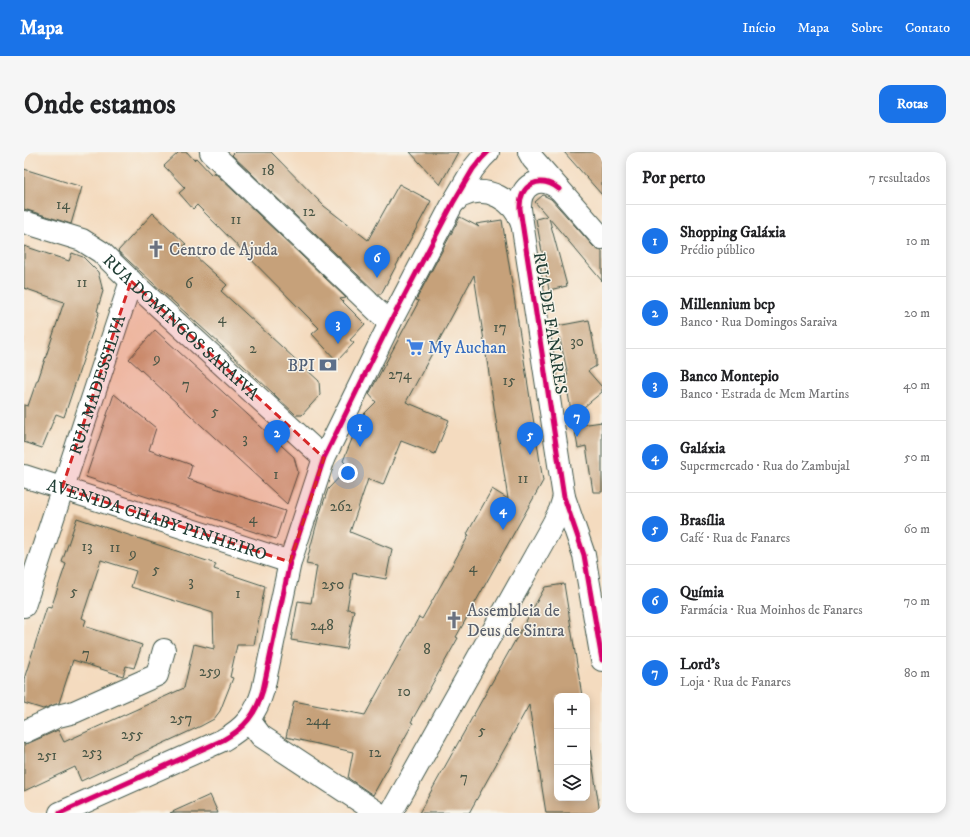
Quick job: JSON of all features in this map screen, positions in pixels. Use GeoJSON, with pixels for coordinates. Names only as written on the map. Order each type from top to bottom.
{"type":"FeatureCollection","features":[{"type":"Feature","properties":{"kind":"street"},"geometry":{"type":"LineString","coordinates":[[211,152],[390,323]]}},
{"type":"Feature","properties":{"kind":"street"},"geometry":{"type":"LineString","coordinates":[[60,813],[223,740],[242,728],[249,720],[260,700],[263,690],[290,562],[324,458],[390,323],[453,203],[473,170],[488,152]]}},
{"type":"Feature","properties":{"kind":"street"},"geometry":{"type":"LineString","coordinates":[[529,152],[533,159],[602,238]]}},
{"type":"Feature","properties":{"kind":"street"},"geometry":{"type":"LineString","coordinates":[[522,226],[519,202],[523,191],[532,184],[544,181],[559,189]]}},
{"type":"Feature","properties":{"kind":"street"},"geometry":{"type":"LineString","coordinates":[[453,203],[462,196],[473,193],[484,192],[496,195],[514,208],[520,218],[522,226]]}},
{"type":"Feature","properties":{"kind":"street","name":"RUA DOMINGOS SARAIVA"},"geometry":{"type":"LineString","coordinates":[[24,222],[82,240],[101,252],[324,458]]}},
{"type":"Feature","properties":{"kind":"street","name":"RUA DE FANARES"},"geometry":{"type":"LineString","coordinates":[[522,226],[564,497],[584,556],[602,660]]}},
{"type":"Feature","properties":{"kind":"street","name":"RUA MADESSILVA"},"geometry":{"type":"LineString","coordinates":[[24,606],[131,281]]}},
{"type":"Feature","properties":{"kind":"street","name":"AVENIDA CHABY PINHEIRO"},"geometry":{"type":"LineString","coordinates":[[24,476],[290,562]]}},
{"type":"Feature","properties":{"kind":"street"},"geometry":{"type":"LineString","coordinates":[[391,813],[553,524],[560,510],[564,497]]}},
{"type":"Feature","properties":{"kind":"street"},"geometry":{"type":"LineString","coordinates":[[24,732],[58,716],[74,712],[157,675],[164,650]]}},
{"type":"Feature","properties":{"kind":"street"},"geometry":{"type":"LineString","coordinates":[[249,720],[262,736],[378,813]]}},
{"type":"Feature","properties":{"kind":"highlighted area"},"geometry":{"type":"Polygon","coordinates":[[[131,281],[324,458],[290,562],[62,488],[131,281]]]}},
{"type":"Feature","properties":{"kind":"building"},"geometry":{"type":"Polygon","coordinates":[[[179,152],[187,152],[194,160],[196,158],[212,175],[214,172],[346,298],[340,299],[365,324],[350,340],[354,343],[337,361],[312,334],[319,328],[197,205],[193,209],[179,193],[185,188],[164,166],[179,152]]]}},
{"type":"Feature","properties":{"kind":"building"},"geometry":{"type":"Polygon","coordinates":[[[235,152],[271,152],[324,206],[368,240],[399,184],[431,201],[381,294],[378,294],[232,155],[235,152]]]}},
{"type":"Feature","properties":{"kind":"building"},"geometry":{"type":"Polygon","coordinates":[[[410,152],[458,152],[440,185],[410,152]]]}},
{"type":"Feature","properties":{"kind":"building"},"geometry":{"type":"Polygon","coordinates":[[[564,152],[602,152],[602,195],[564,152]]]}},
{"type":"Feature","properties":{"kind":"building"},"geometry":{"type":"Polygon","coordinates":[[[24,169],[82,187],[71,224],[24,209],[24,169]]]}},
{"type":"Feature","properties":{"kind":"building"},"geometry":{"type":"Polygon","coordinates":[[[543,195],[551,199],[593,246],[602,251],[602,281],[549,218],[567,286],[549,290],[536,219],[547,216],[535,202],[543,195]]]}},
{"type":"Feature","properties":{"kind":"building"},"geometry":{"type":"Polygon","coordinates":[[[153,213],[186,244],[184,246],[227,285],[221,291],[319,381],[320,395],[302,415],[296,415],[118,251],[153,213]]]}},
{"type":"Feature","properties":{"kind":"building"},"geometry":{"type":"Polygon","coordinates":[[[460,217],[479,227],[476,224],[502,220],[543,481],[456,637],[458,638],[411,722],[413,723],[373,795],[348,778],[353,752],[286,737],[294,701],[365,715],[419,617],[422,619],[469,535],[467,534],[492,489],[508,499],[474,275],[406,402],[449,420],[435,454],[401,441],[383,485],[368,479],[350,532],[392,549],[386,579],[353,573],[347,609],[354,610],[346,649],[291,640],[298,601],[311,603],[317,566],[306,564],[328,489],[349,467],[343,461],[361,417],[376,402],[369,394],[419,301],[416,300],[460,217]]]}},
{"type":"Feature","properties":{"kind":"building"},"geometry":{"type":"Polygon","coordinates":[[[24,246],[69,261],[72,253],[83,257],[98,272],[103,291],[97,311],[99,312],[64,417],[56,414],[42,448],[24,442],[24,405],[28,406],[64,302],[24,288],[24,246]]]}},
{"type":"Feature","properties":{"kind":"building"},"geometry":{"type":"Polygon","coordinates":[[[589,320],[596,357],[596,366],[588,371],[602,387],[602,392],[572,417],[565,375],[568,375],[557,326],[589,320]]]}},
{"type":"Feature","properties":{"kind":"building"},"geometry":{"type":"Polygon","coordinates":[[[155,330],[294,457],[298,472],[287,504],[129,359],[155,330]]]}},
{"type":"Feature","properties":{"kind":"building"},"geometry":{"type":"Polygon","coordinates":[[[114,394],[156,428],[149,450],[192,465],[188,479],[285,511],[276,539],[86,477],[114,394]]]}},
{"type":"Feature","properties":{"kind":"building"},"geometry":{"type":"Polygon","coordinates":[[[602,422],[602,492],[593,492],[586,446],[578,448],[574,426],[602,422]]]}},
{"type":"Feature","properties":{"kind":"building"},"geometry":{"type":"Polygon","coordinates":[[[77,518],[216,564],[214,569],[265,586],[254,645],[237,645],[230,677],[233,678],[220,711],[214,719],[81,781],[75,767],[24,791],[24,744],[58,730],[64,742],[184,688],[194,644],[214,649],[213,613],[131,587],[136,571],[101,560],[82,618],[86,620],[84,626],[142,645],[134,668],[126,666],[123,676],[73,660],[59,703],[43,709],[24,703],[24,679],[47,607],[51,608],[66,564],[62,562],[77,518]]]}},
{"type":"Feature","properties":{"kind":"building"},"geometry":{"type":"Polygon","coordinates":[[[564,584],[582,693],[554,693],[554,801],[590,801],[590,748],[600,813],[546,813],[529,705],[469,813],[419,813],[545,587],[564,584]]]}},
{"type":"Feature","properties":{"kind":"building"},"geometry":{"type":"Polygon","coordinates":[[[210,795],[218,813],[170,813],[210,795]]]}},
{"type":"Feature","properties":{"kind":"cycle path"},"geometry":{"type":"LineString","coordinates":[[60,813],[223,740],[238,730],[249,720],[257,706],[263,690],[290,562],[324,458],[390,323],[453,203],[473,169],[488,152]]}},
{"type":"Feature","properties":{"kind":"cycle path"},"geometry":{"type":"LineString","coordinates":[[559,189],[545,182],[532,184],[523,193],[520,209],[564,497],[584,555],[602,660]]}},
{"type":"Feature","properties":{"kind":"place","name":"Centro de Ajuda"},"geometry":{"type":"Point","coordinates":[156,249]}},
{"type":"Feature","properties":{"kind":"place","name":"Químia"},"geometry":{"type":"Point","coordinates":[377,278]}},
{"type":"Feature","properties":{"kind":"place","name":"Banco Montepio"},"geometry":{"type":"Point","coordinates":[338,344]}},
{"type":"Feature","properties":{"kind":"place","name":"My Auchan"},"geometry":{"type":"Point","coordinates":[415,347]}},
{"type":"Feature","properties":{"kind":"place","name":"BPI"},"geometry":{"type":"Point","coordinates":[328,365]}},
{"type":"Feature","properties":{"kind":"place","name":"Lord's"},"geometry":{"type":"Point","coordinates":[577,437]}},
{"type":"Feature","properties":{"kind":"place","name":"Shopping Galáxia"},"geometry":{"type":"Point","coordinates":[360,447]}},
{"type":"Feature","properties":{"kind":"place","name":"Millennium bcp"},"geometry":{"type":"Point","coordinates":[277,453]}},
{"type":"Feature","properties":{"kind":"place","name":"Brasília"},"geometry":{"type":"Point","coordinates":[530,455]}},
{"type":"Feature","properties":{"kind":"place","name":"Galáxia"},"geometry":{"type":"Point","coordinates":[503,530]}},
{"type":"Feature","properties":{"kind":"place","name":"Assembleia de Deus de Sintra"},"geometry":{"type":"Point","coordinates":[454,620]}}]}
